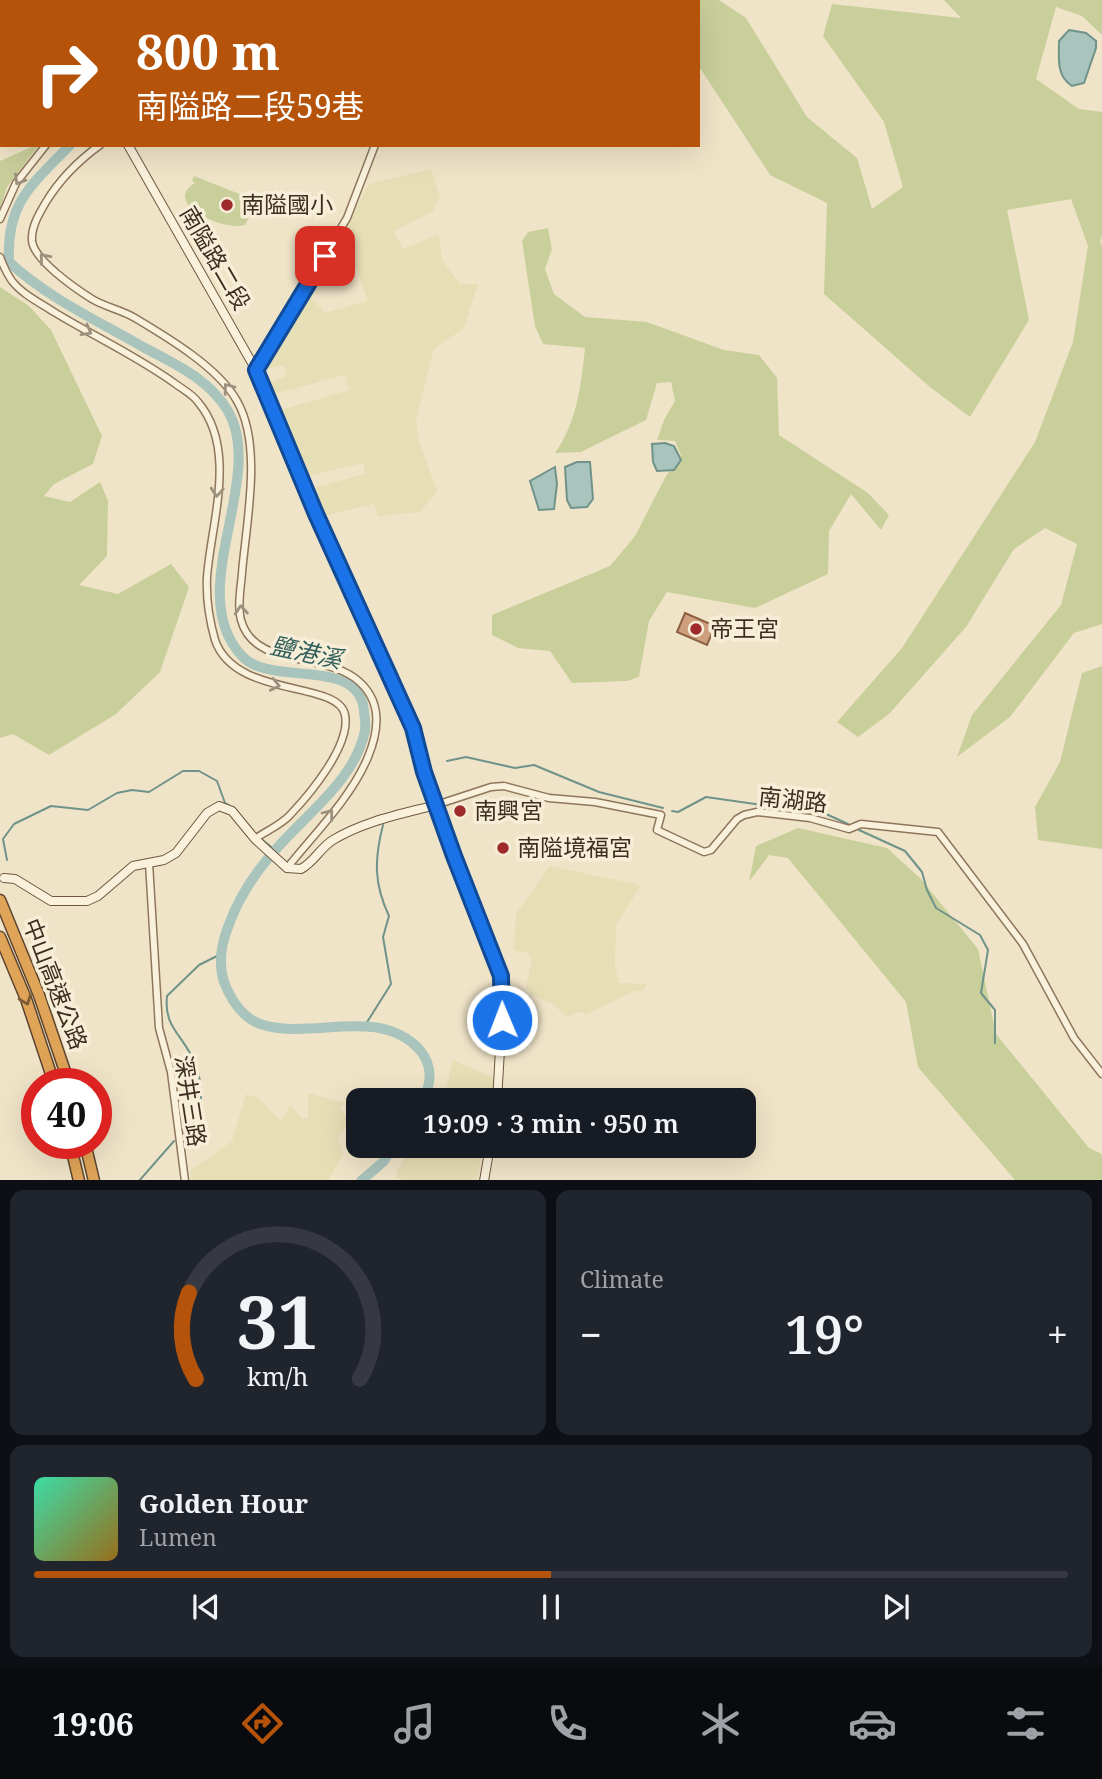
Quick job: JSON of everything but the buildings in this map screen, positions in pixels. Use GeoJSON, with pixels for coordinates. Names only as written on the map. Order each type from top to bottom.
{"type":"FeatureCollection","features":[{"type":"Feature","properties":{"kind":"highway","name":"中山高速公路"},"geometry":{"type":"LineString","coordinates":[[0,900],[39,995],[63,1068]]}},
{"type":"Feature","properties":{"kind":"highway","name":"中山高速公路"},"geometry":{"type":"LineString","coordinates":[[0,937],[26,999],[49,1068]]}},
{"type":"Feature","properties":{"kind":"highway"},"geometry":{"type":"LineString","coordinates":[[74,1159],[79,1180]]}},
{"type":"Feature","properties":{"kind":"highway"},"geometry":{"type":"LineString","coordinates":[[89,1159],[94,1180]]}},
{"type":"Feature","properties":{"kind":"street"},"geometry":{"type":"LineString","coordinates":[[0,219],[16,183],[44,147]]}},
{"type":"Feature","properties":{"kind":"street"},"geometry":{"type":"LineString","coordinates":[[4,878],[15,879],[51,901],[75,903],[98,896],[133,866],[164,860],[176,853],[207,813],[219,806],[232,811],[255,839],[287,868],[361,770],[375,735],[374,705],[368,690],[358,678],[340,669],[269,650],[254,642],[244,626],[240,596],[251,466],[248,437],[238,402],[220,378],[165,338],[133,317],[93,299],[63,278],[39,256],[32,242],[35,219],[55,188],[80,159],[97,147]]}},
{"type":"Feature","properties":{"kind":"street","name":"南隘路二段"},"geometry":{"type":"LineString","coordinates":[[129,147],[256,370],[381,661],[408,712],[436,805],[501,976],[503,999],[498,1088]]}},
{"type":"Feature","properties":{"kind":"street"},"geometry":{"type":"LineString","coordinates":[[256,370],[342,227],[374,147]]}},
{"type":"Feature","properties":{"kind":"street"},"geometry":{"type":"LineString","coordinates":[[0,257],[12,281],[31,298],[159,372],[198,400],[211,423],[219,461],[216,517],[207,578],[208,618],[218,649],[237,670],[264,682],[330,697],[341,705],[345,715],[345,729],[334,759],[289,817],[255,839]]}},
{"type":"Feature","properties":{"kind":"street","name":"南湖路"},"geometry":{"type":"LineString","coordinates":[[287,868],[305,867],[331,841],[367,824],[491,787],[513,787],[550,798],[595,802],[661,816],[657,830],[704,852],[711,850],[737,819],[757,812],[810,817],[849,829],[861,824],[938,832],[1023,944],[1074,1038],[1102,1074]]}},
{"type":"Feature","properties":{"kind":"street","name":"深井三路"},"geometry":{"type":"LineString","coordinates":[[149,863],[159,1028],[169,1066],[185,1180]]}},
{"type":"Feature","properties":{"kind":"street"},"geometry":{"type":"LineString","coordinates":[[484,1180],[488,1158]]}},
{"type":"Feature","properties":{"kind":"shaded area"},"geometry":{"type":"Polygon","coordinates":[[[431,169],[440,198],[432,212],[394,231],[403,249],[439,234],[442,260],[460,284],[478,284],[464,328],[434,349],[416,421],[419,441],[437,491],[420,512],[378,516],[374,504],[324,516],[314,488],[365,474],[363,463],[309,476],[281,410],[349,390],[345,375],[274,394],[268,382],[286,376],[284,365],[265,369],[309,295],[325,313],[368,301],[354,262],[322,272],[369,184],[431,169]]]}},
{"type":"Feature","properties":{"kind":"shaded area"},"geometry":{"type":"Polygon","coordinates":[[[550,866],[640,887],[616,925],[615,966],[619,983],[647,984],[643,991],[634,991],[587,1014],[578,1012],[567,1017],[554,1005],[531,994],[526,987],[532,960],[527,952],[514,951],[516,914],[550,866]]]}},
{"type":"Feature","properties":{"kind":"shaded area"},"geometry":{"type":"Polygon","coordinates":[[[453,1060],[495,1079],[493,1088],[446,1088],[453,1060]]]}},
{"type":"Feature","properties":{"kind":"shaded area"},"geometry":{"type":"Polygon","coordinates":[[[308,1093],[345,1103],[339,1108],[346,1116],[346,1127],[338,1138],[344,1154],[328,1180],[191,1180],[190,1171],[232,1141],[246,1094],[259,1098],[280,1121],[290,1106],[303,1119],[308,1118],[308,1093]]]}},
{"type":"Feature","properties":{"kind":"shaded area"},"geometry":{"type":"Polygon","coordinates":[[[405,1158],[481,1158],[477,1180],[397,1178],[396,1172],[405,1158]]]}},
{"type":"Feature","properties":{"kind":"green space"},"geometry":{"type":"Polygon","coordinates":[[[700,0],[719,0],[746,18],[807,117],[857,158],[872,209],[903,187],[884,122],[823,36],[832,4],[961,18],[944,0],[1102,0],[1102,35],[1082,16],[1056,7],[1036,79],[1079,109],[1102,112],[1102,624],[1074,633],[1010,717],[957,757],[972,715],[1061,605],[1077,544],[1045,528],[1014,549],[966,627],[889,714],[858,737],[837,722],[902,648],[1035,442],[1073,342],[1088,246],[1071,199],[1007,210],[1029,320],[970,417],[931,388],[824,294],[827,203],[770,175],[700,68],[700,0]]]}},
{"type":"Feature","properties":{"kind":"green space"},"geometry":{"type":"Polygon","coordinates":[[[37,147],[7,187],[0,210],[0,161],[37,147]]]}},
{"type":"Feature","properties":{"kind":"green space"},"geometry":{"type":"Polygon","coordinates":[[[194,176],[257,201],[255,206],[250,205],[251,213],[245,225],[224,224],[190,207],[185,199],[186,191],[195,183],[192,181],[194,176]]]}},
{"type":"Feature","properties":{"kind":"green space"},"geometry":{"type":"Polygon","coordinates":[[[548,228],[552,249],[545,269],[554,294],[585,317],[647,322],[724,350],[759,355],[777,378],[779,435],[868,493],[889,515],[881,530],[851,494],[829,531],[828,574],[755,608],[667,592],[649,621],[639,677],[627,681],[572,683],[550,651],[518,648],[492,635],[492,615],[610,566],[635,536],[666,476],[681,456],[675,441],[657,440],[675,401],[671,382],[657,383],[646,420],[581,452],[555,453],[573,416],[580,390],[585,348],[543,344],[535,326],[522,241],[528,232],[548,228]]]}},
{"type":"Feature","properties":{"kind":"green space"},"geometry":{"type":"Polygon","coordinates":[[[0,287],[29,306],[51,330],[102,436],[93,464],[54,484],[44,496],[70,502],[100,482],[108,501],[107,556],[79,585],[118,594],[171,564],[189,587],[160,672],[116,714],[49,755],[13,734],[0,738],[0,287]]]}},
{"type":"Feature","properties":{"kind":"green space"},"geometry":{"type":"Polygon","coordinates":[[[1102,666],[1102,849],[1038,840],[1035,807],[1060,762],[1082,673],[1102,666]]]}},
{"type":"Feature","properties":{"kind":"green space"},"geometry":{"type":"Polygon","coordinates":[[[798,828],[887,848],[920,878],[978,949],[996,1034],[1089,1148],[1102,1154],[1102,1180],[1015,1180],[918,1067],[906,1002],[788,858],[769,855],[749,882],[756,846],[798,828]]]}},
{"type":"Feature","properties":{"kind":"water"},"geometry":{"type":"Polygon","coordinates":[[[1069,30],[1086,33],[1096,41],[1084,83],[1072,86],[1063,77],[1059,60],[1059,41],[1069,30]]]}},
{"type":"Feature","properties":{"kind":"water"},"geometry":{"type":"Polygon","coordinates":[[[665,443],[674,446],[681,460],[674,470],[657,471],[653,462],[652,444],[665,443]]]}},
{"type":"Feature","properties":{"kind":"water"},"geometry":{"type":"Polygon","coordinates":[[[577,462],[590,462],[593,499],[587,507],[571,508],[567,500],[565,467],[577,462]]]}},
{"type":"Feature","properties":{"kind":"water"},"geometry":{"type":"Polygon","coordinates":[[[555,467],[557,484],[554,509],[539,510],[530,481],[555,467]]]}},
{"type":"Feature","properties":{"kind":"waterway","name":"鹽港溪"},"geometry":{"type":"LineString","coordinates":[[68,147],[33,184],[17,209],[9,241],[9,262],[57,298],[190,373],[220,400],[228,411],[237,438],[238,469],[221,568],[220,600],[226,630],[242,656],[255,665],[332,678],[348,684],[359,695],[364,712],[365,731],[352,764],[329,794],[262,865],[237,905],[222,947],[221,968],[224,982],[238,1007],[260,1024],[301,1029],[364,1026],[384,1029],[402,1036],[419,1049],[427,1061],[430,1074],[428,1088]]}},
{"type":"Feature","properties":{"kind":"waterway"},"geometry":{"type":"LineString","coordinates":[[447,761],[466,757],[515,768],[534,765],[599,792],[663,808]]}},
{"type":"Feature","properties":{"kind":"waterway"},"geometry":{"type":"LineString","coordinates":[[7,860],[3,839],[14,824],[51,806],[88,810],[117,793],[132,790],[149,792],[183,771],[199,771],[217,781],[225,803],[230,806]]}},
{"type":"Feature","properties":{"kind":"waterway"},"geometry":{"type":"LineString","coordinates":[[672,811],[678,812],[706,797],[826,814],[848,824]]}},
{"type":"Feature","properties":{"kind":"waterway"},"geometry":{"type":"LineString","coordinates":[[364,1027],[391,984],[383,937],[389,916],[380,893],[377,872],[383,825]]}},
{"type":"Feature","properties":{"kind":"waterway"},"geometry":{"type":"LineString","coordinates":[[859,830],[905,851],[922,872],[936,908],[980,935],[988,950],[981,993],[995,1010],[995,1043]]}},
{"type":"Feature","properties":{"kind":"waterway"},"geometry":{"type":"LineString","coordinates":[[260,838],[275,850]]}},
{"type":"Feature","properties":{"kind":"waterway"},"geometry":{"type":"LineString","coordinates":[[183,1135],[196,1118],[201,1086],[196,1065],[170,1021],[167,996],[199,965],[221,954]]}},
{"type":"Feature","properties":{"kind":"waterway"},"geometry":{"type":"LineString","coordinates":[[140,1180],[174,1141]]}},
{"type":"Feature","properties":{"kind":"waterway","name":"鹽港溪"},"geometry":{"type":"LineString","coordinates":[[362,1180],[386,1158]]}},
{"type":"Feature","properties":{"kind":"place","name":"南隘國小"},"geometry":{"type":"Point","coordinates":[227,205]}},
{"type":"Feature","properties":{"kind":"place","name":"帝王宮"},"geometry":{"type":"Point","coordinates":[696,629]}},
{"type":"Feature","properties":{"kind":"place","name":"南興宮"},"geometry":{"type":"Point","coordinates":[460,811]}},
{"type":"Feature","properties":{"kind":"place","name":"南隘境福宮"},"geometry":{"type":"Point","coordinates":[503,848]}},
{"type":"Feature","properties":{"kind":"route"},"geometry":{"type":"LineString","coordinates":[[325,256],[256,370],[381,661],[408,712],[424,772],[501,976],[502,1020]]}}]}
